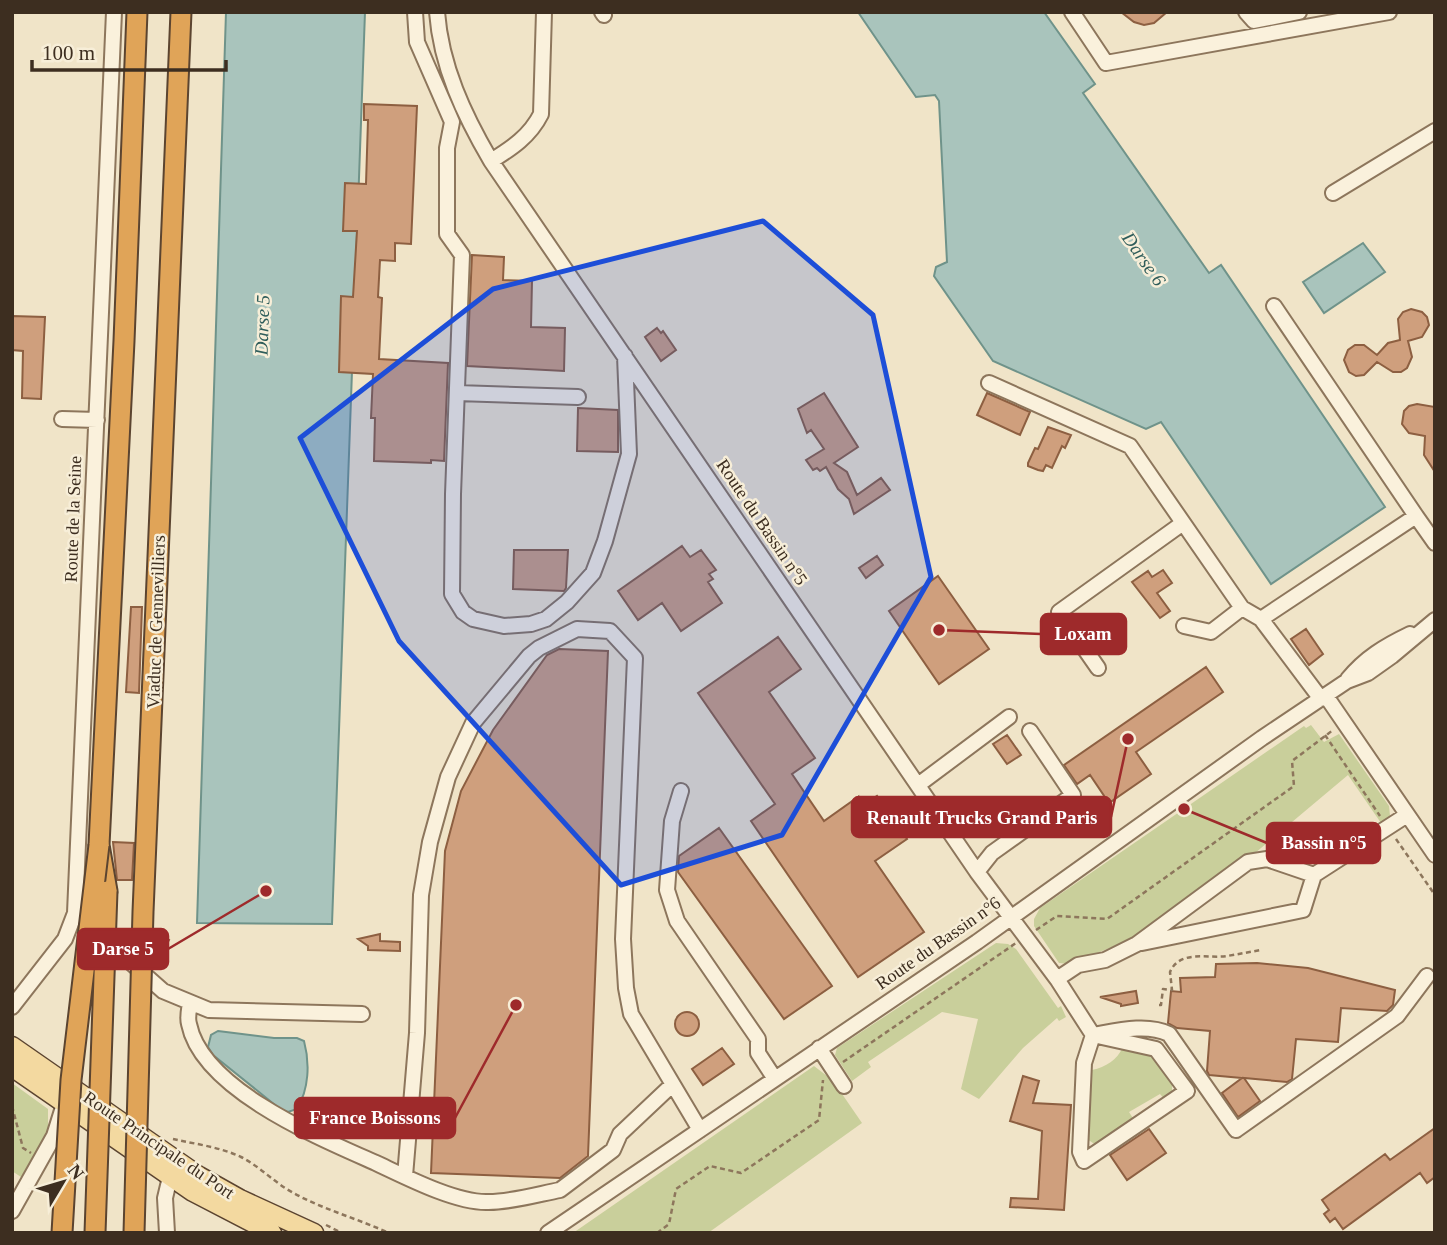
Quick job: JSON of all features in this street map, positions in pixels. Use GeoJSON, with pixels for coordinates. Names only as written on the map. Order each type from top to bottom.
{"type":"FeatureCollection","features":[{"type":"Feature","properties":{"kind":"highway"},"geometry":{"type":"LineString","coordinates":[[62,1233],[71,1080],[99,845],[124,341],[136,12]]}},
{"type":"Feature","properties":{"kind":"highway","name":"Viaduc de Gennevilliers"},"geometry":{"type":"LineString","coordinates":[[134,1233],[142,953],[181,12]]}},
{"type":"Feature","properties":{"kind":"highway"},"geometry":{"type":"LineString","coordinates":[[95,1233],[107,891],[99,845]]}},
{"type":"Feature","properties":{"kind":"main road","name":"Route Principale du Port"},"geometry":{"type":"LineString","coordinates":[[12,1046],[200,1176],[240,1199],[314,1233]]}},
{"type":"Feature","properties":{"kind":"main road","name":"Route Principale du Port"},"geometry":{"type":"LineString","coordinates":[[12,1067],[170,1177],[222,1208],[272,1233]]}},
{"type":"Feature","properties":{"kind":"street","name":"Route de la Seine"},"geometry":{"type":"LineString","coordinates":[[12,1007],[65,939],[75,914],[114,12]]}},
{"type":"Feature","properties":{"kind":"street"},"geometry":{"type":"LineString","coordinates":[[415,12],[417,42],[452,122],[447,148],[447,234],[462,255],[452,594],[463,612],[473,620],[504,626],[531,624],[546,619],[567,602],[593,573],[605,541],[629,454],[625,356]]}},
{"type":"Feature","properties":{"kind":"street","name":"Route du Bassin n°5"},"geometry":{"type":"LineString","coordinates":[[437,12],[439,34],[450,75],[467,120],[491,161],[977,872],[1057,979],[1093,1035]]}},
{"type":"Feature","properties":{"kind":"street"},"geometry":{"type":"LineString","coordinates":[[491,161],[521,141],[534,128],[541,114],[544,12]]}},
{"type":"Feature","properties":{"kind":"street"},"geometry":{"type":"LineString","coordinates":[[1072,12],[1106,63],[1389,12]]}},
{"type":"Feature","properties":{"kind":"street"},"geometry":{"type":"LineString","coordinates":[[1246,12],[1254,21],[1299,12]]}},
{"type":"Feature","properties":{"kind":"street"},"geometry":{"type":"LineString","coordinates":[[1334,193],[1435,131]]}},
{"type":"Feature","properties":{"kind":"street"},"geometry":{"type":"LineString","coordinates":[[1274,306],[1435,543]]}},
{"type":"Feature","properties":{"kind":"street"},"geometry":{"type":"LineString","coordinates":[[989,383],[1130,446],[1242,608],[1261,619],[1323,698],[1435,855]]}},
{"type":"Feature","properties":{"kind":"street"},"geometry":{"type":"LineString","coordinates":[[457,393],[578,397]]}},
{"type":"Feature","properties":{"kind":"street"},"geometry":{"type":"LineString","coordinates":[[62,419],[97,420]]}},
{"type":"Feature","properties":{"kind":"street"},"geometry":{"type":"LineString","coordinates":[[1261,619],[1416,516]]}},
{"type":"Feature","properties":{"kind":"street"},"geometry":{"type":"LineString","coordinates":[[1098,668],[1059,612],[1183,523]]}},
{"type":"Feature","properties":{"kind":"street"},"geometry":{"type":"LineString","coordinates":[[1184,626],[1211,632],[1242,608]]}},
{"type":"Feature","properties":{"kind":"street","name":"Route du Bassin n°6"},"geometry":{"type":"LineString","coordinates":[[548,1233],[1011,916],[1262,738],[1347,681],[1368,673],[1431,625]]}},
{"type":"Feature","properties":{"kind":"street"},"geometry":{"type":"LineString","coordinates":[[405,1177],[417,1033],[421,895],[430,842],[448,777],[473,723],[529,656],[577,629],[610,631],[635,658],[623,939],[626,988],[631,1014],[700,1130]]}},
{"type":"Feature","properties":{"kind":"street"},"geometry":{"type":"LineString","coordinates":[[918,785],[1009,717]]}},
{"type":"Feature","properties":{"kind":"street"},"geometry":{"type":"LineString","coordinates":[[977,872],[992,853],[1073,795],[1030,731]]}},
{"type":"Feature","properties":{"kind":"street"},"geometry":{"type":"LineString","coordinates":[[681,791],[672,821],[667,890],[677,921],[758,1039],[758,1053],[775,1079]]}},
{"type":"Feature","properties":{"kind":"street"},"geometry":{"type":"LineString","coordinates":[[1137,944],[1303,910],[1314,875],[1407,815]]}},
{"type":"Feature","properties":{"kind":"street"},"geometry":{"type":"LineString","coordinates":[[1057,979],[1078,965],[1105,960],[1137,944],[1248,862],[1267,859],[1314,875]]}},
{"type":"Feature","properties":{"kind":"street"},"geometry":{"type":"LineString","coordinates":[[75,914],[163,991],[209,1010],[362,1014]]}},
{"type":"Feature","properties":{"kind":"street"},"geometry":{"type":"LineString","coordinates":[[1093,1035],[1160,1029],[1169,1034],[1236,1130],[1397,1016],[1427,976]]}},
{"type":"Feature","properties":{"kind":"street"},"geometry":{"type":"LineString","coordinates":[[190,1003],[188,1024],[196,1043],[213,1065],[234,1085],[273,1114],[405,1177],[435,1189],[487,1202],[560,1190],[614,1150],[620,1134],[672,1085]]}},
{"type":"Feature","properties":{"kind":"street"},"geometry":{"type":"LineString","coordinates":[[1093,1035],[1156,1049],[1187,1091],[1084,1161],[1080,1152],[1084,1063],[1093,1035]]}},
{"type":"Feature","properties":{"kind":"street"},"geometry":{"type":"LineString","coordinates":[[819,1048],[844,1086]]}},
{"type":"Feature","properties":{"kind":"street"},"geometry":{"type":"LineString","coordinates":[[12,1211],[54,1136],[64,1102]]}},
{"type":"Feature","properties":{"kind":"street"},"geometry":{"type":"LineString","coordinates":[[166,1233],[165,1198],[170,1177]]}},
{"type":"Feature","properties":{"kind":"path"},"geometry":{"type":"LineString","coordinates":[[657,1233],[669,1224],[676,1189],[710,1166],[741,1173],[819,1120],[823,1076],[1057,916],[1107,919],[1294,786],[1292,761],[1325,735]]}},
{"type":"Feature","properties":{"kind":"path"},"geometry":{"type":"LineString","coordinates":[[1159,1005],[1163,989],[1172,990],[1170,972],[1178,962],[1194,956],[1223,956],[1261,950]]}},
{"type":"Feature","properties":{"kind":"path"},"geometry":{"type":"LineString","coordinates":[[12,1106],[23,1148]]}},
{"type":"Feature","properties":{"kind":"path"},"geometry":{"type":"LineString","coordinates":[[167,1138],[239,1156],[268,1173],[284,1187],[340,1214],[352,1216],[389,1233]]}},
{"type":"Feature","properties":{"kind":"highlighted area"},"geometry":{"type":"Polygon","coordinates":[[[763,221],[873,315],[931,577],[782,835],[621,885],[399,641],[300,438],[493,289],[763,221]]]}},
{"type":"Feature","properties":{"kind":"green space"},"geometry":{"type":"Polygon","coordinates":[[[1311,725],[1324,742],[1339,734],[1389,806],[1390,816],[1381,823],[1348,775],[1248,859],[1129,940],[1070,964],[1059,963],[1034,926],[1034,919],[1040,908],[1304,726],[1306,728],[1311,725]]]}},
{"type":"Feature","properties":{"kind":"green space"},"geometry":{"type":"Polygon","coordinates":[[[996,943],[1008,944],[1016,949],[1058,1008],[1061,1006],[1066,1017],[1059,1021],[1057,1018],[1023,1048],[979,1099],[961,1089],[978,1019],[942,1012],[868,1062],[871,1067],[852,1081],[835,1055],[837,1048],[996,943]]]}},
{"type":"Feature","properties":{"kind":"green space"},"geometry":{"type":"Polygon","coordinates":[[[1123,1047],[1154,1057],[1172,1083],[1172,1099],[1167,1102],[1160,1094],[1129,1112],[1136,1123],[1096,1145],[1087,1139],[1092,1070],[1110,1062],[1118,1056],[1123,1047]]]}},
{"type":"Feature","properties":{"kind":"green space"},"geometry":{"type":"Polygon","coordinates":[[[814,1066],[829,1075],[862,1123],[708,1233],[573,1233],[814,1066]]]}},
{"type":"Feature","properties":{"kind":"green space"},"geometry":{"type":"Polygon","coordinates":[[[12,1083],[48,1109],[48,1137],[21,1177],[12,1171],[12,1083]]]}},
{"type":"Feature","properties":{"kind":"water"},"geometry":{"type":"Polygon","coordinates":[[[226,12],[365,12],[332,924],[197,923],[226,12]]]}},
{"type":"Feature","properties":{"kind":"water","name":"Darse 6"},"geometry":{"type":"Polygon","coordinates":[[[858,12],[1044,12],[1095,84],[1083,93],[1209,273],[1221,265],[1385,507],[1271,584],[1161,422],[1146,429],[993,361],[934,276],[936,267],[947,262],[939,101],[935,95],[916,97],[858,12]]]}},
{"type":"Feature","properties":{"kind":"water"},"geometry":{"type":"Polygon","coordinates":[[[1363,243],[1385,272],[1324,313],[1303,282],[1363,243]]]}},
{"type":"Feature","properties":{"kind":"water"},"geometry":{"type":"Polygon","coordinates":[[[218,1031],[297,1038],[304,1041],[307,1076],[297,1109],[288,1112],[280,1109],[213,1055],[208,1047],[211,1035],[218,1031]]]}},
{"type":"Feature","properties":{"kind":"building"},"geometry":{"type":"Polygon","coordinates":[[[1121,12],[1167,12],[1154,23],[1144,25],[1134,22],[1121,12]]]}},
{"type":"Feature","properties":{"kind":"building"},"geometry":{"type":"Polygon","coordinates":[[[364,104],[417,106],[411,244],[395,243],[395,261],[380,260],[378,297],[382,298],[379,359],[448,363],[444,461],[374,461],[375,418],[371,418],[373,374],[339,372],[341,296],[353,297],[357,231],[343,231],[345,183],[366,184],[368,120],[364,120],[364,104]]]}},
{"type":"Feature","properties":{"kind":"building"},"geometry":{"type":"Polygon","coordinates":[[[472,255],[504,257],[503,280],[532,281],[531,327],[565,328],[564,371],[467,366],[472,255]]]}},
{"type":"Feature","properties":{"kind":"building"},"geometry":{"type":"Polygon","coordinates":[[[1411,309],[1422,312],[1429,325],[1422,337],[1408,341],[1412,357],[1407,368],[1401,372],[1393,372],[1377,362],[1364,375],[1356,376],[1349,372],[1344,360],[1348,350],[1355,345],[1364,345],[1377,355],[1388,343],[1400,340],[1398,319],[1403,312],[1411,309]]]}},
{"type":"Feature","properties":{"kind":"building"},"geometry":{"type":"Polygon","coordinates":[[[12,316],[45,317],[41,399],[22,398],[23,351],[12,350],[12,316]]]}},
{"type":"Feature","properties":{"kind":"building"},"geometry":{"type":"Polygon","coordinates":[[[657,328],[661,333],[663,331],[676,350],[661,361],[645,337],[657,328]]]}},
{"type":"Feature","properties":{"kind":"building"},"geometry":{"type":"Polygon","coordinates":[[[824,393],[858,447],[834,463],[847,472],[857,495],[881,478],[890,490],[854,514],[849,499],[838,489],[826,467],[820,471],[817,468],[813,470],[806,460],[824,449],[811,430],[807,433],[798,409],[824,393]]]}},
{"type":"Feature","properties":{"kind":"building"},"geometry":{"type":"Polygon","coordinates":[[[987,393],[1030,412],[1020,435],[977,415],[987,393]]]}},
{"type":"Feature","properties":{"kind":"building"},"geometry":{"type":"Polygon","coordinates":[[[1417,404],[1435,407],[1435,472],[1424,455],[1425,436],[1409,433],[1402,424],[1404,411],[1417,404]]]}},
{"type":"Feature","properties":{"kind":"building"},"geometry":{"type":"Polygon","coordinates":[[[578,408],[618,410],[618,452],[577,451],[578,408]]]}},
{"type":"Feature","properties":{"kind":"building"},"geometry":{"type":"Polygon","coordinates":[[[1048,427],[1071,435],[1065,448],[1062,446],[1052,468],[1046,465],[1043,471],[1028,466],[1028,463],[1048,427]]]}},
{"type":"Feature","properties":{"kind":"building"},"geometry":{"type":"Polygon","coordinates":[[[682,546],[690,557],[701,550],[716,570],[709,574],[713,579],[708,582],[722,603],[681,631],[662,603],[638,620],[618,591],[682,546]]]}},
{"type":"Feature","properties":{"kind":"building"},"geometry":{"type":"Polygon","coordinates":[[[514,550],[568,550],[564,591],[513,589],[514,550]]]}},
{"type":"Feature","properties":{"kind":"building"},"geometry":{"type":"Polygon","coordinates":[[[877,556],[883,565],[866,578],[859,568],[877,556]]]}},
{"type":"Feature","properties":{"kind":"building"},"geometry":{"type":"Polygon","coordinates":[[[1163,570],[1172,583],[1157,593],[1170,611],[1160,618],[1132,582],[1148,571],[1152,577],[1163,570]]]}},
{"type":"Feature","properties":{"kind":"building"},"geometry":{"type":"Polygon","coordinates":[[[938,576],[989,649],[939,684],[889,611],[938,576]]]}},
{"type":"Feature","properties":{"kind":"building"},"geometry":{"type":"Polygon","coordinates":[[[131,607],[142,607],[139,693],[126,692],[131,607]]]}},
{"type":"Feature","properties":{"kind":"building"},"geometry":{"type":"Polygon","coordinates":[[[1306,629],[1323,654],[1309,665],[1291,639],[1306,629]]]}},
{"type":"Feature","properties":{"kind":"building"},"geometry":{"type":"Polygon","coordinates":[[[778,637],[801,669],[769,692],[815,758],[792,774],[824,821],[858,797],[856,810],[877,796],[907,839],[875,861],[924,932],[858,977],[751,821],[775,804],[698,693],[778,637]]]}},
{"type":"Feature","properties":{"kind":"building"},"geometry":{"type":"Polygon","coordinates":[[[559,649],[608,651],[588,1156],[560,1178],[431,1173],[445,851],[461,791],[493,730],[547,655],[559,649]]]}},
{"type":"Feature","properties":{"kind":"building"},"geometry":{"type":"Polygon","coordinates":[[[1206,667],[1223,692],[1136,752],[1151,774],[1109,803],[1090,775],[1077,784],[1064,765],[1206,667]]]}},
{"type":"Feature","properties":{"kind":"building"},"geometry":{"type":"Polygon","coordinates":[[[1007,735],[1021,755],[1007,764],[993,744],[1007,735]]]}},
{"type":"Feature","properties":{"kind":"building"},"geometry":{"type":"Polygon","coordinates":[[[719,828],[832,986],[784,1019],[678,872],[679,856],[719,828]]]}},
{"type":"Feature","properties":{"kind":"building"},"geometry":{"type":"Polygon","coordinates":[[[113,842],[134,843],[132,880],[117,880],[113,842]]]}},
{"type":"Feature","properties":{"kind":"building"},"geometry":{"type":"Polygon","coordinates":[[[155,932],[169,940],[160,957],[154,954],[155,932]]]}},
{"type":"Feature","properties":{"kind":"building"},"geometry":{"type":"Polygon","coordinates":[[[380,934],[380,941],[400,942],[400,951],[368,950],[368,946],[358,939],[380,934]]]}},
{"type":"Feature","properties":{"kind":"building"},"geometry":{"type":"Polygon","coordinates":[[[1257,963],[1308,968],[1395,990],[1393,1005],[1387,1011],[1341,1008],[1338,1042],[1296,1039],[1292,1079],[1287,1082],[1244,1078],[1260,1101],[1238,1117],[1222,1093],[1242,1078],[1209,1075],[1210,1031],[1177,1028],[1168,1023],[1171,991],[1181,992],[1180,978],[1215,977],[1216,964],[1257,963]]]}},
{"type":"Feature","properties":{"kind":"building"},"geometry":{"type":"Polygon","coordinates":[[[1136,991],[1138,1003],[1121,1006],[1100,997],[1136,991]]]}},
{"type":"Feature","properties":{"kind":"building"},"geometry":{"type":"Polygon","coordinates":[[[687,1012],[698,1019],[699,1024],[692,1035],[687,1036],[676,1029],[675,1024],[682,1013],[687,1012]]]}},
{"type":"Feature","properties":{"kind":"building"},"geometry":{"type":"Polygon","coordinates":[[[722,1048],[734,1064],[703,1085],[692,1069],[722,1048]]]}},
{"type":"Feature","properties":{"kind":"building"},"geometry":{"type":"Polygon","coordinates":[[[1023,1076],[1039,1081],[1033,1103],[1071,1105],[1064,1210],[1010,1207],[1011,1198],[1038,1199],[1042,1131],[1010,1121],[1023,1076]]]}},
{"type":"Feature","properties":{"kind":"building"},"geometry":{"type":"Polygon","coordinates":[[[1435,1128],[1435,1177],[1427,1183],[1420,1173],[1343,1229],[1335,1218],[1330,1222],[1324,1214],[1329,1210],[1322,1200],[1385,1154],[1390,1160],[1435,1128]]]}},
{"type":"Feature","properties":{"kind":"building"},"geometry":{"type":"Polygon","coordinates":[[[1149,1129],[1166,1153],[1127,1180],[1110,1155],[1149,1129]]]}},
{"type":"Feature","properties":{"kind":"place","name":"Loxam"},"geometry":{"type":"Point","coordinates":[939,630]}},
{"type":"Feature","properties":{"kind":"place","name":"Renault Trucks Grand Paris"},"geometry":{"type":"Point","coordinates":[1128,739]}},
{"type":"Feature","properties":{"kind":"place","name":"Bassin n°5"},"geometry":{"type":"Point","coordinates":[1184,809]}},
{"type":"Feature","properties":{"kind":"place","name":"Darse 5"},"geometry":{"type":"Point","coordinates":[266,891]}},
{"type":"Feature","properties":{"kind":"place","name":"France Boissons"},"geometry":{"type":"Point","coordinates":[516,1005]}}]}
